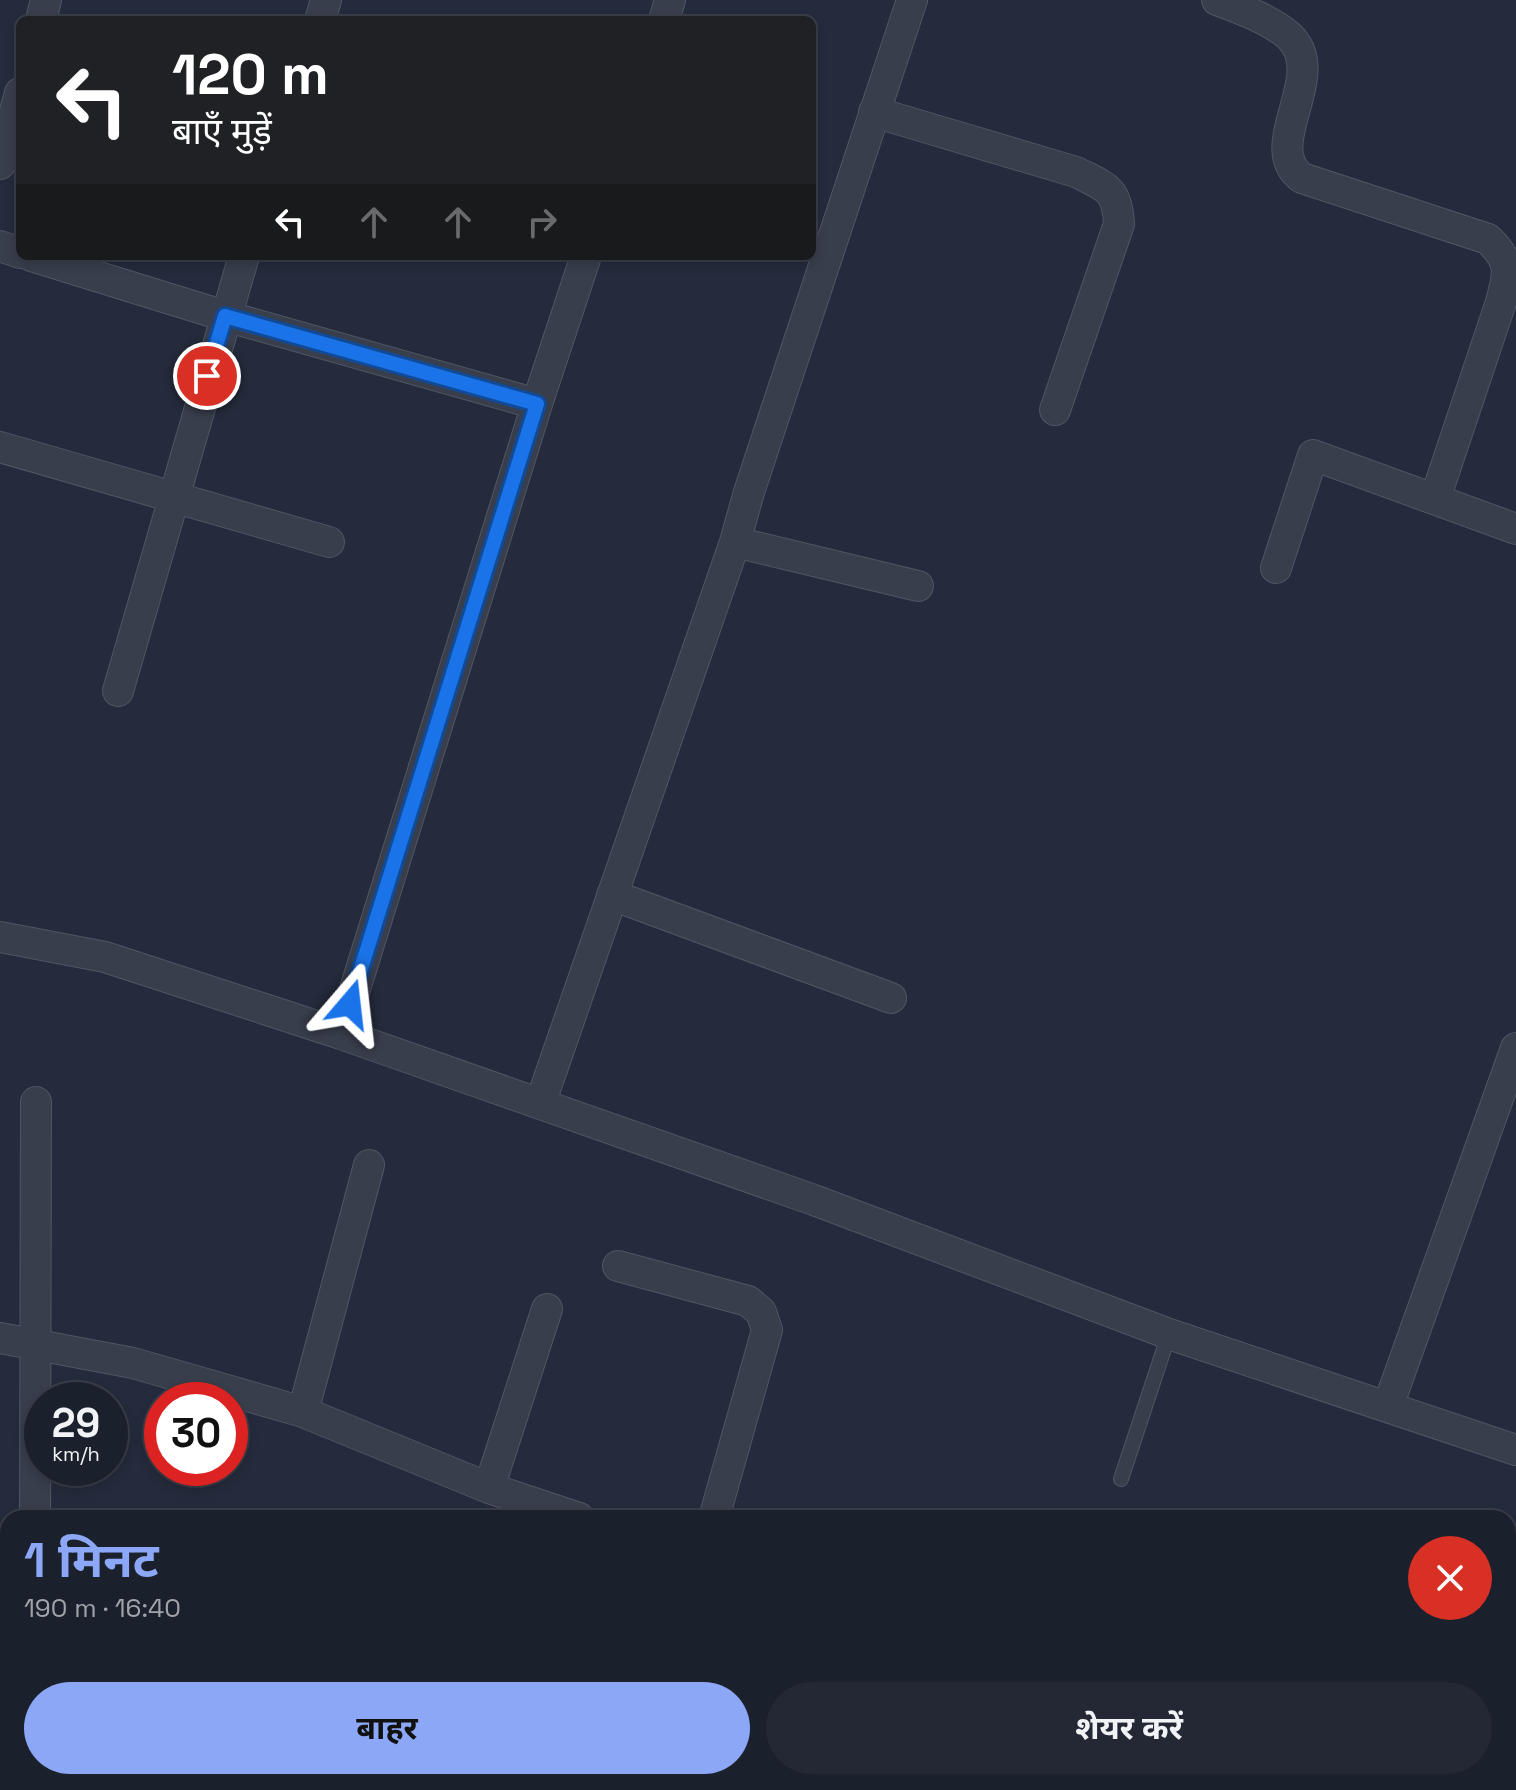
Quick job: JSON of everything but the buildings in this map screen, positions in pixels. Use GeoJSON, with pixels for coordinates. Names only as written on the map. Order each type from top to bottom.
{"type":"FeatureCollection","features":[{"type":"Feature","properties":{"kind":"street"},"geometry":{"type":"LineString","coordinates":[[540,1104],[735,542],[912,0]]}},
{"type":"Feature","properties":{"kind":"street"},"geometry":{"type":"LineString","coordinates":[[1217,0],[1247,12],[1289,37],[1300,52],[1303,70],[1287,155],[1290,169],[1302,178],[1488,239],[1502,252],[1509,271],[1501,302],[1435,499]]}},
{"type":"Feature","properties":{"kind":"street"},"geometry":{"type":"LineString","coordinates":[[0,164],[16,107]]}},
{"type":"Feature","properties":{"kind":"street"},"geometry":{"type":"LineString","coordinates":[[874,112],[1076,172],[1105,187],[1117,201],[1119,224],[1055,410]]}},
{"type":"Feature","properties":{"kind":"street"},"geometry":{"type":"LineString","coordinates":[[44,260],[225,316],[537,404]]}},
{"type":"Feature","properties":{"kind":"street"},"geometry":{"type":"LineString","coordinates":[[118,691],[243,260]]}},
{"type":"Feature","properties":{"kind":"street"},"geometry":{"type":"LineString","coordinates":[[341,1034],[585,260]]}},
{"type":"Feature","properties":{"kind":"street"},"geometry":{"type":"LineString","coordinates":[[0,447],[329,542]]}},
{"type":"Feature","properties":{"kind":"street"},"geometry":{"type":"LineString","coordinates":[[1276,568],[1313,455],[1516,529]]}},
{"type":"Feature","properties":{"kind":"street"},"geometry":{"type":"LineString","coordinates":[[735,542],[918,586]]}},
{"type":"Feature","properties":{"kind":"street"},"geometry":{"type":"LineString","coordinates":[[612,895],[891,998]]}},
{"type":"Feature","properties":{"kind":"street"},"geometry":{"type":"LineString","coordinates":[[0,937],[105,957],[341,1034],[814,1200],[1169,1334],[1516,1450]]}},
{"type":"Feature","properties":{"kind":"street"},"geometry":{"type":"LineString","coordinates":[[1388,1406],[1516,1048]]}},
{"type":"Feature","properties":{"kind":"street"},"geometry":{"type":"LineString","coordinates":[[35,1510],[36,1102]]}},
{"type":"Feature","properties":{"kind":"street"},"geometry":{"type":"LineString","coordinates":[[303,1412],[369,1165]]}},
{"type":"Feature","properties":{"kind":"street"},"geometry":{"type":"LineString","coordinates":[[618,1266],[748,1301],[761,1312],[767,1330],[716,1510]]}},
{"type":"Feature","properties":{"kind":"street"},"geometry":{"type":"LineString","coordinates":[[489,1488],[547,1309]]}},
{"type":"Feature","properties":{"kind":"street"},"geometry":{"type":"LineString","coordinates":[[0,1338],[133,1363],[303,1412],[489,1488],[555,1510]]}},
{"type":"Feature","properties":{"kind":"lane"},"geometry":{"type":"LineString","coordinates":[[1121,1479],[1169,1334]]}},
{"type":"Feature","properties":{"kind":"route"},"geometry":{"type":"LineString","coordinates":[[207,376],[225,316],[537,404],[350,1004]]}}]}
